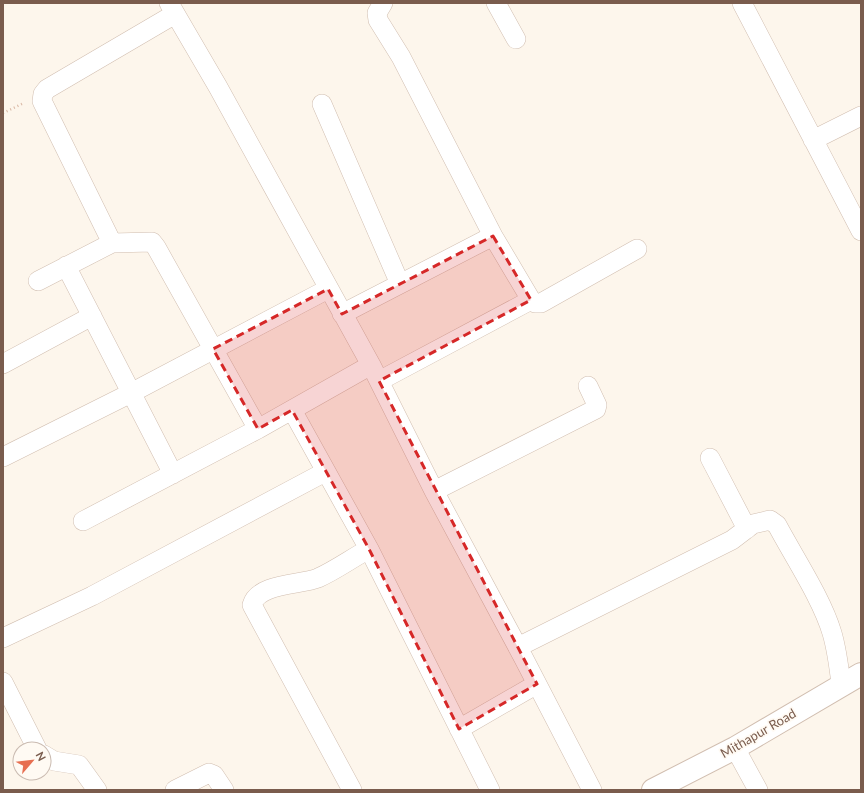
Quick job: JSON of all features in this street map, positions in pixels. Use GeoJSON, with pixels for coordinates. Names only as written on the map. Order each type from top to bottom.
{"type":"FeatureCollection","features":[{"type":"Feature","properties":{"kind":"street"},"geometry":{"type":"LineString","coordinates":[[383,3],[377,13],[378,20],[401,57],[493,236],[531,300],[535,303],[541,303],[637,249]]}},
{"type":"Feature","properties":{"kind":"street"},"geometry":{"type":"LineString","coordinates":[[496,3],[516,39]]}},
{"type":"Feature","properties":{"kind":"street"},"geometry":{"type":"LineString","coordinates":[[742,3],[861,231]]}},
{"type":"Feature","properties":{"kind":"street"},"geometry":{"type":"LineString","coordinates":[[112,243],[42,101],[43,94],[47,89],[172,8],[218,87],[375,373],[434,491],[518,647],[592,790]]}},
{"type":"Feature","properties":{"kind":"street"},"geometry":{"type":"LineString","coordinates":[[322,104],[400,284]]}},
{"type":"Feature","properties":{"kind":"street"},"geometry":{"type":"LineString","coordinates":[[813,140],[861,116]]}},
{"type":"Feature","properties":{"kind":"street"},"geometry":{"type":"LineString","coordinates":[[342,314],[493,236]]}},
{"type":"Feature","properties":{"kind":"street"},"geometry":{"type":"LineString","coordinates":[[38,281],[112,243],[146,241],[154,244],[258,429]]}},
{"type":"Feature","properties":{"kind":"street"},"geometry":{"type":"LineString","coordinates":[[66,266],[173,474]]}},
{"type":"Feature","properties":{"kind":"street"},"geometry":{"type":"LineString","coordinates":[[3,457],[131,393],[328,289]]}},
{"type":"Feature","properties":{"kind":"street"},"geometry":{"type":"LineString","coordinates":[[83,521],[292,410],[531,300]]}},
{"type":"Feature","properties":{"kind":"street"},"geometry":{"type":"LineString","coordinates":[[3,364],[92,316]]}},
{"type":"Feature","properties":{"kind":"street"},"geometry":{"type":"LineString","coordinates":[[434,491],[596,409],[597,405],[588,386]]}},
{"type":"Feature","properties":{"kind":"street"},"geometry":{"type":"LineString","coordinates":[[292,410],[369,549],[490,790]]}},
{"type":"Feature","properties":{"kind":"street"},"geometry":{"type":"LineString","coordinates":[[710,458],[747,529]]}},
{"type":"Feature","properties":{"kind":"street"},"geometry":{"type":"LineString","coordinates":[[3,638],[92,596],[325,472]]}},
{"type":"Feature","properties":{"kind":"street"},"geometry":{"type":"LineString","coordinates":[[518,647],[732,540],[753,524],[774,521],[815,594],[832,631],[839,658],[841,684]]}},
{"type":"Feature","properties":{"kind":"street"},"geometry":{"type":"LineString","coordinates":[[352,790],[252,605],[255,598],[261,594],[282,585],[316,578],[369,549]]}},
{"type":"Feature","properties":{"kind":"street","name":"Mithapur Road"},"geometry":{"type":"LineString","coordinates":[[652,790],[735,748],[841,684],[861,674]]}},
{"type":"Feature","properties":{"kind":"street"},"geometry":{"type":"LineString","coordinates":[[3,682],[33,741]]}},
{"type":"Feature","properties":{"kind":"street"},"geometry":{"type":"LineString","coordinates":[[459,729],[537,684]]}},
{"type":"Feature","properties":{"kind":"street"},"geometry":{"type":"LineString","coordinates":[[735,748],[758,790]]}},
{"type":"Feature","properties":{"kind":"street"},"geometry":{"type":"LineString","coordinates":[[52,760],[79,765],[97,790]]}},
{"type":"Feature","properties":{"kind":"street"},"geometry":{"type":"LineString","coordinates":[[175,790],[209,773],[214,775],[224,790]]}},
{"type":"Feature","properties":{"kind":"highlighted area"},"geometry":{"type":"Polygon","coordinates":[[[493,236],[531,300],[379,381],[537,684],[459,729],[369,549],[292,410],[258,429],[213,349],[328,289],[342,314],[493,236]]]}}]}
